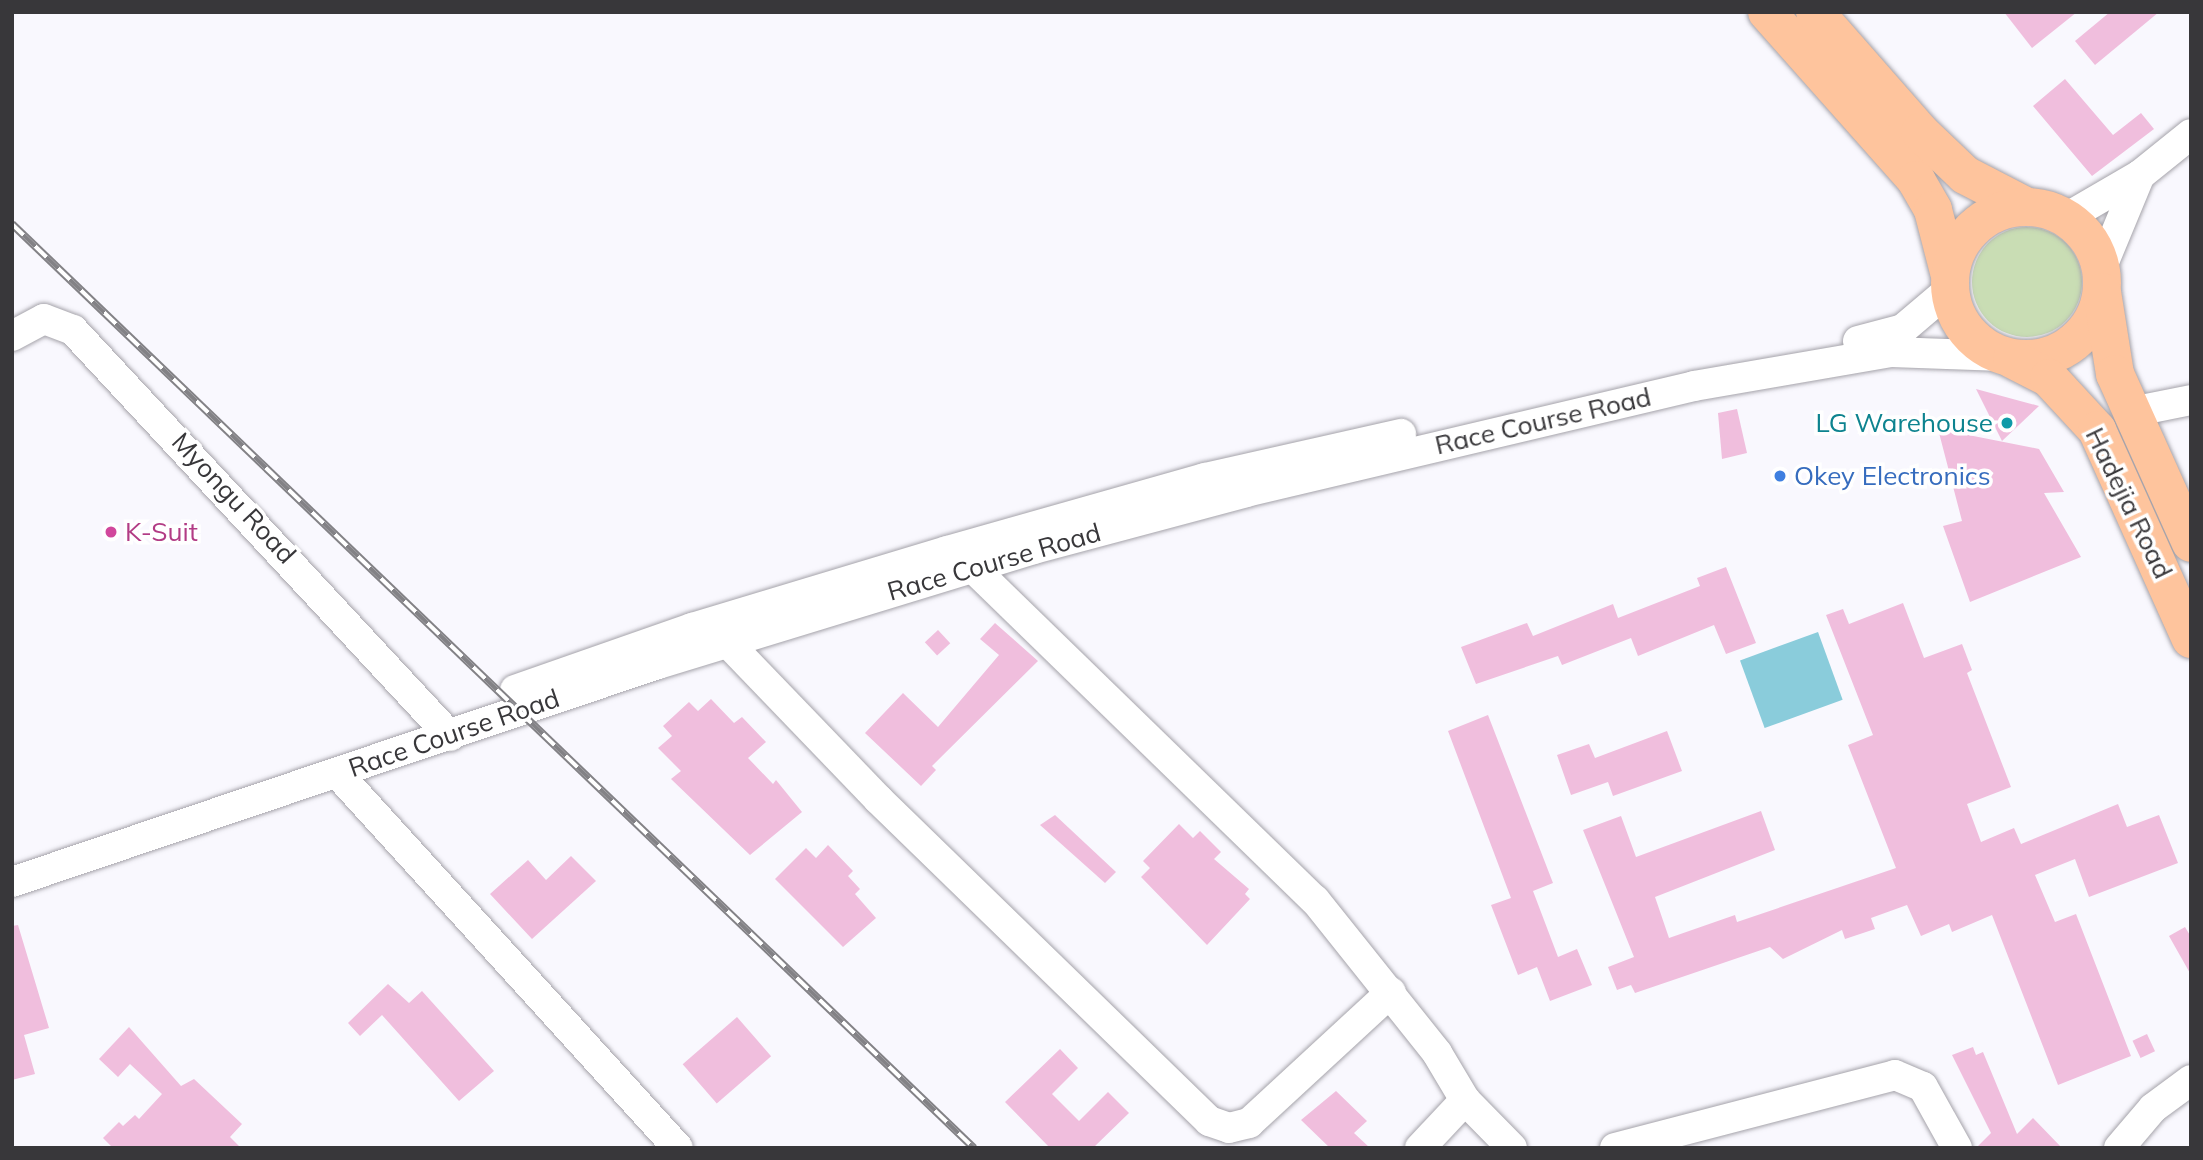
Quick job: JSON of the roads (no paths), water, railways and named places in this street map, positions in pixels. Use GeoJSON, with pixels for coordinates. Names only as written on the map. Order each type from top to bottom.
{"type":"FeatureCollection","features":[{"type":"Feature","properties":{"kind":"main road"},"geometry":{"type":"LineString","coordinates":[[1767,12],[1916,180],[1933,210],[1949,281],[1967,333],[2007,358],[2062,351],[2089,325],[2101,280],[2094,249],[2066,218],[2025,206],[1965,175],[1920,132],[1815,12]]}},
{"type":"Feature","properties":{"kind":"main road"},"geometry":{"type":"LineString","coordinates":[[1949,281],[1957,246],[1975,225],[1998,211],[2025,206]]}},
{"type":"Feature","properties":{"kind":"main road","name":"Hadejia Road"},"geometry":{"type":"LineString","coordinates":[[2101,280],[2115,374],[2191,543]]}},
{"type":"Feature","properties":{"kind":"main road","name":"Hadejia Road"},"geometry":{"type":"LineString","coordinates":[[2007,358],[2049,378],[2097,430],[2191,639]]}},
{"type":"Feature","properties":{"kind":"street"},"geometry":{"type":"LineString","coordinates":[[2066,218],[2140,175],[2191,134]]}},
{"type":"Feature","properties":{"kind":"street"},"geometry":{"type":"LineString","coordinates":[[2101,280],[2140,175]]}},
{"type":"Feature","properties":{"kind":"street","name":"Race Course Road"},"geometry":{"type":"LineString","coordinates":[[12,883],[338,774],[444,727],[807,592],[1205,478],[1903,330],[1949,281]]}},
{"type":"Feature","properties":{"kind":"street","name":"Myongu Road"},"geometry":{"type":"LineString","coordinates":[[12,336],[44,319],[73,330],[444,727]]}},
{"type":"Feature","properties":{"kind":"street","name":"Race Course Road"},"geometry":{"type":"LineString","coordinates":[[12,862],[444,727],[972,568],[1246,492],[1694,386],[1891,352],[2007,358]]}},
{"type":"Feature","properties":{"kind":"street"},"geometry":{"type":"LineString","coordinates":[[2131,412],[2191,400]]}},
{"type":"Feature","properties":{"kind":"street"},"geometry":{"type":"LineString","coordinates":[[972,568],[1315,900],[1391,992],[1465,1100],[1512,1148]]}},
{"type":"Feature","properties":{"kind":"street"},"geometry":{"type":"LineString","coordinates":[[727,642],[887,809],[1209,1121],[1230,1128],[1249,1123],[1391,992]]}},
{"type":"Feature","properties":{"kind":"street"},"geometry":{"type":"LineString","coordinates":[[338,774],[678,1148]]}},
{"type":"Feature","properties":{"kind":"street"},"geometry":{"type":"LineString","coordinates":[[1615,1148],[1895,1075],[1923,1087],[1957,1148]]}},
{"type":"Feature","properties":{"kind":"street"},"geometry":{"type":"LineString","coordinates":[[2119,1148],[2153,1108],[2191,1080]]}},
{"type":"Feature","properties":{"kind":"street"},"geometry":{"type":"LineString","coordinates":[[1420,1148],[1465,1100]]}},
{"type":"Feature","properties":{"kind":"water"},"geometry":{"type":"Polygon","coordinates":[[[1818,632],[1843,700],[1765,728],[1740,660],[1818,632]]]}},
{"type":"Feature","properties":{"kind":"railway"},"geometry":{"type":"LineString","coordinates":[[12,224],[974,1148]]}},
{"type":"Feature","properties":{"kind":"place","name":"LG Warehouse"},"geometry":{"type":"Point","coordinates":[2007,423]}},
{"type":"Feature","properties":{"kind":"place","name":"Okey Electronics"},"geometry":{"type":"Point","coordinates":[1780,476]}},
{"type":"Feature","properties":{"kind":"place","name":"K-Suit"},"geometry":{"type":"Point","coordinates":[111,532]}}]}
